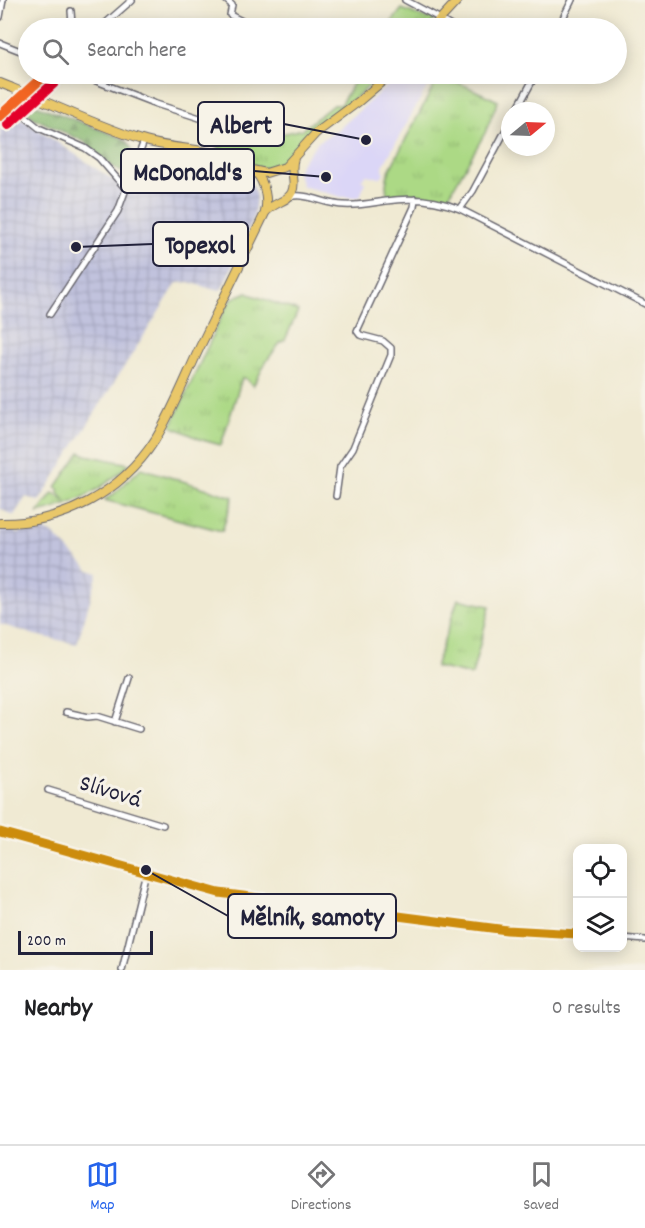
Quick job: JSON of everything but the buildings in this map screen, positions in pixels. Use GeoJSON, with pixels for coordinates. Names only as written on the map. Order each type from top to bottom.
{"type":"FeatureCollection","features":[{"type":"Feature","properties":{"kind":"main road"},"geometry":{"type":"LineString","coordinates":[[441,18],[458,0]]}},
{"type":"Feature","properties":{"kind":"main road"},"geometry":{"type":"LineString","coordinates":[[0,83],[144,141],[219,155],[262,173],[286,172],[293,182]]}},
{"type":"Feature","properties":{"kind":"main road"},"geometry":{"type":"LineString","coordinates":[[284,200],[271,200],[264,190],[265,177],[285,167],[309,140],[379,84]]}},
{"type":"Feature","properties":{"kind":"main road"},"geometry":{"type":"LineString","coordinates":[[265,213],[272,205],[284,200],[292,192],[291,170],[294,158]]}},
{"type":"Feature","properties":{"kind":"main road"},"geometry":{"type":"LineString","coordinates":[[0,523],[32,521],[71,510],[106,492],[137,464],[162,428],[265,213],[267,202],[264,190],[260,178],[252,170]]}},
{"type":"Feature","properties":{"kind":"street"},"geometry":{"type":"LineString","coordinates":[[0,17],[3,0]]}},
{"type":"Feature","properties":{"kind":"street"},"geometry":{"type":"LineString","coordinates":[[111,18],[132,0]]}},
{"type":"Feature","properties":{"kind":"street"},"geometry":{"type":"LineString","coordinates":[[226,0],[232,4],[230,15],[236,18]]}},
{"type":"Feature","properties":{"kind":"street"},"geometry":{"type":"LineString","coordinates":[[405,0],[416,2],[437,17]]}},
{"type":"Feature","properties":{"kind":"street"},"geometry":{"type":"LineString","coordinates":[[563,18],[572,0]]}},
{"type":"Feature","properties":{"kind":"street"},"geometry":{"type":"LineString","coordinates":[[71,11],[72,18]]}},
{"type":"Feature","properties":{"kind":"street"},"geometry":{"type":"LineString","coordinates":[[0,43],[18,50]]}},
{"type":"Feature","properties":{"kind":"street"},"geometry":{"type":"LineString","coordinates":[[45,84],[18,110],[39,128],[85,148],[99,158],[126,189]]}},
{"type":"Feature","properties":{"kind":"street"},"geometry":{"type":"LineString","coordinates":[[104,84],[156,104],[256,136],[268,124]]}},
{"type":"Feature","properties":{"kind":"street"},"geometry":{"type":"LineString","coordinates":[[521,102],[531,84]]}},
{"type":"Feature","properties":{"kind":"street"},"geometry":{"type":"LineString","coordinates":[[460,209],[473,191],[501,139]]}},
{"type":"Feature","properties":{"kind":"street"},"geometry":{"type":"LineString","coordinates":[[50,314],[118,211],[144,141]]}},
{"type":"Feature","properties":{"kind":"street"},"geometry":{"type":"LineString","coordinates":[[293,182],[300,193],[343,205],[415,198],[436,201],[460,209],[645,304]]}},
{"type":"Feature","properties":{"kind":"street"},"geometry":{"type":"LineString","coordinates":[[284,200],[296,196],[307,196]]}},
{"type":"Feature","properties":{"kind":"street"},"geometry":{"type":"LineString","coordinates":[[336,496],[340,465],[352,451],[391,355],[391,348],[383,341],[360,335],[357,331],[414,207],[415,198]]}},
{"type":"Feature","properties":{"kind":"street"},"geometry":{"type":"LineString","coordinates":[[115,722],[129,678]]}},
{"type":"Feature","properties":{"kind":"street"},"geometry":{"type":"LineString","coordinates":[[66,712],[139,729]]}},
{"type":"Feature","properties":{"kind":"street","name":"Slívová"},"geometry":{"type":"LineString","coordinates":[[48,790],[163,825]]}},
{"type":"Feature","properties":{"kind":"street"},"geometry":{"type":"LineString","coordinates":[[0,832],[219,893],[495,929],[573,934]]}},
{"type":"Feature","properties":{"kind":"street"},"geometry":{"type":"LineString","coordinates":[[122,970],[146,872]]}},
{"type":"Feature","properties":{"kind":"street"},"geometry":{"type":"LineString","coordinates":[[627,938],[645,940]]}},
{"type":"Feature","properties":{"kind":"shaded area"},"geometry":{"type":"Polygon","coordinates":[[[25,84],[40,84],[0,121],[0,107],[25,84]]]}},
{"type":"Feature","properties":{"kind":"shaded area"},"geometry":{"type":"Polygon","coordinates":[[[389,84],[428,84],[383,166],[384,173],[380,178],[367,175],[361,179],[365,183],[360,197],[341,197],[302,186],[297,172],[317,143],[341,127],[389,84]]]}},
{"type":"Feature","properties":{"kind":"shaded area"},"geometry":{"type":"Polygon","coordinates":[[[15,114],[136,195],[152,160],[186,163],[249,181],[256,197],[254,216],[223,287],[215,290],[189,282],[177,283],[40,500],[26,497],[14,515],[11,515],[0,508],[0,130],[15,114]]]}},
{"type":"Feature","properties":{"kind":"shaded area"},"geometry":{"type":"Polygon","coordinates":[[[32,527],[38,527],[53,534],[89,570],[98,573],[77,644],[35,635],[0,624],[0,529],[13,530],[17,534],[32,527]]]}},
{"type":"Feature","properties":{"kind":"green space"},"geometry":{"type":"Polygon","coordinates":[[[402,9],[424,18],[395,18],[402,9]]]}},
{"type":"Feature","properties":{"kind":"green space"},"geometry":{"type":"Polygon","coordinates":[[[353,84],[372,84],[312,131],[284,164],[266,169],[258,167],[209,143],[241,143],[303,129],[333,105],[340,105],[353,84]]]}},
{"type":"Feature","properties":{"kind":"green space"},"geometry":{"type":"Polygon","coordinates":[[[435,84],[461,84],[498,101],[485,133],[447,199],[411,193],[387,195],[388,173],[435,84]]]}},
{"type":"Feature","properties":{"kind":"green space"},"geometry":{"type":"Polygon","coordinates":[[[31,103],[124,139],[133,153],[131,170],[124,173],[120,171],[85,142],[34,118],[27,113],[28,105],[31,103]]]}},
{"type":"Feature","properties":{"kind":"green space"},"geometry":{"type":"Polygon","coordinates":[[[247,292],[298,311],[285,340],[268,359],[253,386],[242,378],[221,445],[202,440],[171,426],[226,307],[233,298],[247,292]]]}},
{"type":"Feature","properties":{"kind":"green space"},"geometry":{"type":"Polygon","coordinates":[[[80,452],[129,464],[109,482],[76,501],[38,513],[53,493],[65,501],[56,487],[80,452]]]}},
{"type":"Feature","properties":{"kind":"green space"},"geometry":{"type":"Polygon","coordinates":[[[141,468],[233,497],[222,531],[104,500],[113,495],[141,468]]]}},
{"type":"Feature","properties":{"kind":"green space"},"geometry":{"type":"Polygon","coordinates":[[[458,599],[490,606],[472,675],[435,667],[458,599]]]}},
{"type":"Feature","properties":{"kind":"transit line"},"geometry":{"type":"LineString","coordinates":[[0,116],[35,84]]}},
{"type":"Feature","properties":{"kind":"transit line"},"geometry":{"type":"LineString","coordinates":[[8,125],[53,84]]}},
{"type":"Feature","properties":{"kind":"transit line"},"geometry":{"type":"LineString","coordinates":[[0,832],[219,893],[507,930],[573,934]]}},
{"type":"Feature","properties":{"kind":"place","name":"Albert"},"geometry":{"type":"Point","coordinates":[366,140]}},
{"type":"Feature","properties":{"kind":"place","name":"McDonald's"},"geometry":{"type":"Point","coordinates":[326,177]}},
{"type":"Feature","properties":{"kind":"place","name":"Topexol"},"geometry":{"type":"Point","coordinates":[76,247]}},
{"type":"Feature","properties":{"kind":"place","name":"Mělník, samoty"},"geometry":{"type":"Point","coordinates":[146,870]}}]}
